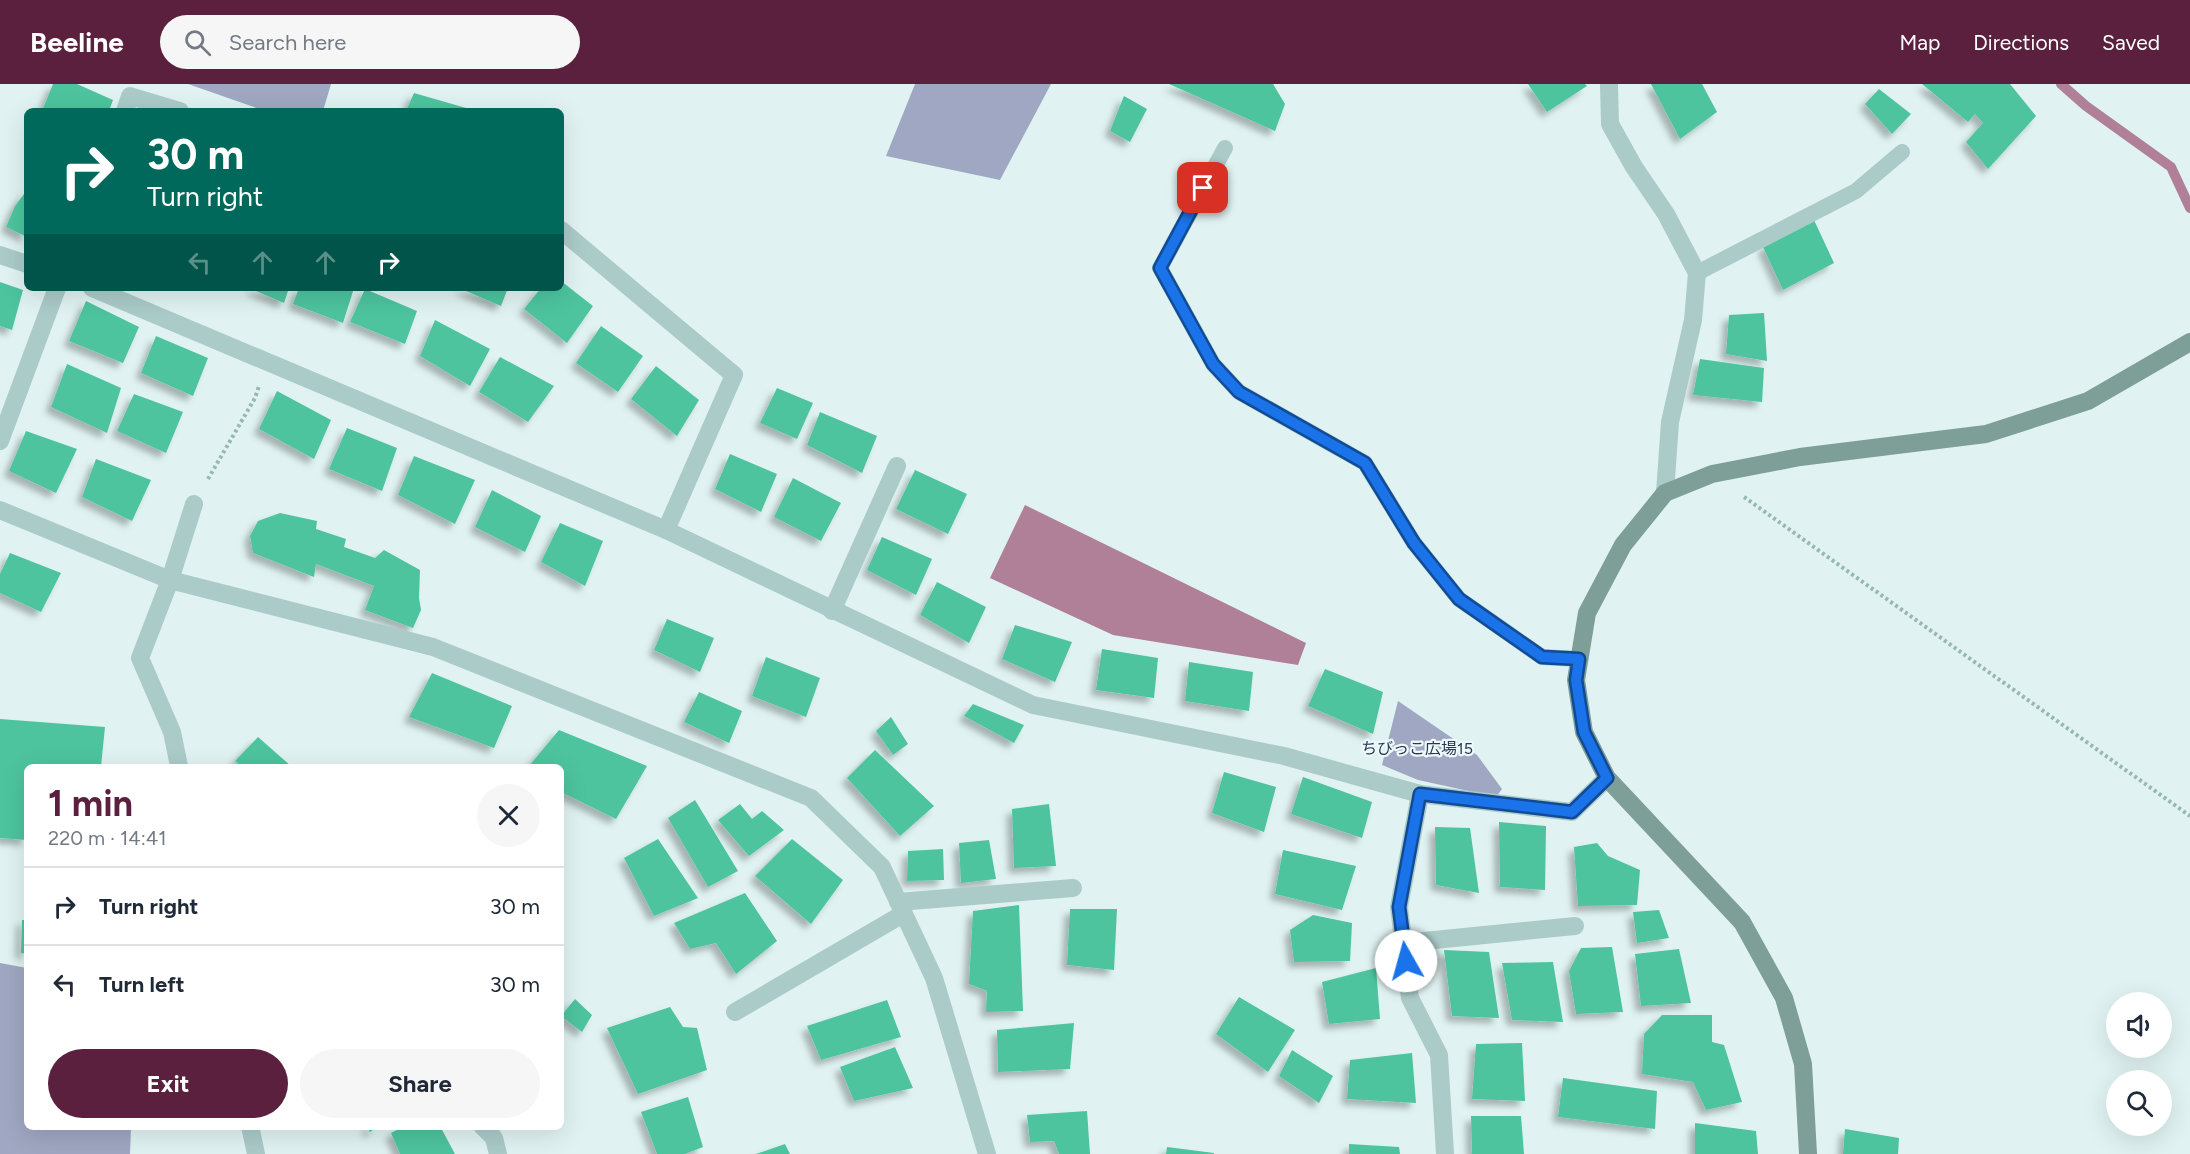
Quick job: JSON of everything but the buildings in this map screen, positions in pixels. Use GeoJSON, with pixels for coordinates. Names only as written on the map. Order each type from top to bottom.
{"type":"FeatureCollection","features":[{"type":"Feature","properties":{"kind":"street"},"geometry":{"type":"LineString","coordinates":[[1609,84],[1610,124],[1665,214],[1697,273],[1694,320],[1670,422],[1665,493]]}},
{"type":"Feature","properties":{"kind":"street"},"geometry":{"type":"LineString","coordinates":[[126,108],[130,96],[170,108]]}},
{"type":"Feature","properties":{"kind":"street"},"geometry":{"type":"LineString","coordinates":[[564,233],[734,375],[666,530]]}},
{"type":"Feature","properties":{"kind":"street"},"geometry":{"type":"LineString","coordinates":[[0,255],[24,263]]}},
{"type":"Feature","properties":{"kind":"street"},"geometry":{"type":"LineString","coordinates":[[0,441],[56,291]]}},
{"type":"Feature","properties":{"kind":"street"},"geometry":{"type":"LineString","coordinates":[[99,291],[666,530],[1033,705],[1284,756],[1420,794],[1572,812],[1607,778]]}},
{"type":"Feature","properties":{"kind":"street"},"geometry":{"type":"LineString","coordinates":[[1808,1154],[1803,1064],[1784,998],[1742,922],[1607,778],[1584,732],[1576,680],[1587,613],[1623,544],[1665,493],[1712,474],[1800,457],[1986,434],[2088,401],[2190,342]]}},
{"type":"Feature","properties":{"kind":"street"},"geometry":{"type":"LineString","coordinates":[[832,611],[897,466]]}},
{"type":"Feature","properties":{"kind":"street"},"geometry":{"type":"LineString","coordinates":[[179,764],[172,732],[140,658],[170,579],[194,504]]}},
{"type":"Feature","properties":{"kind":"street"},"geometry":{"type":"LineString","coordinates":[[0,510],[170,579],[433,647],[810,798],[882,867],[934,978],[987,1154]]}},
{"type":"Feature","properties":{"kind":"street"},"geometry":{"type":"LineString","coordinates":[[1420,794],[1399,907],[1410,998],[1439,1055],[1445,1154]]}},
{"type":"Feature","properties":{"kind":"street"},"geometry":{"type":"LineString","coordinates":[[735,1012],[901,908],[1073,888]]}},
{"type":"Feature","properties":{"kind":"street"},"geometry":{"type":"LineString","coordinates":[[1404,943],[1575,926]]}},
{"type":"Feature","properties":{"kind":"street"},"geometry":{"type":"LineString","coordinates":[[251,1130],[256,1154]]}},
{"type":"Feature","properties":{"kind":"street"},"geometry":{"type":"LineString","coordinates":[[486,1130],[494,1138],[498,1154]]}},
{"type":"Feature","properties":{"kind":"lane"},"geometry":{"type":"LineString","coordinates":[[1225,148],[1160,268],[1213,364],[1239,392],[1365,463],[1414,543],[1459,599],[1542,657],[1579,659]]}},
{"type":"Feature","properties":{"kind":"lane"},"geometry":{"type":"LineString","coordinates":[[1697,273],[1856,191],[1902,152]]}},
{"type":"Feature","properties":{"kind":"path"},"geometry":{"type":"LineString","coordinates":[[194,504],[255,398],[267,361]]}},
{"type":"Feature","properties":{"kind":"path"},"geometry":{"type":"LineString","coordinates":[[1712,474],[2190,816]]}},
{"type":"Feature","properties":{"kind":"green space"},"geometry":{"type":"Polygon","coordinates":[[[188,84],[331,84],[324,108],[256,108],[188,84]]]}},
{"type":"Feature","properties":{"kind":"green space"},"geometry":{"type":"Polygon","coordinates":[[[915,84],[1051,84],[1000,180],[886,156],[915,84]]]}},
{"type":"Feature","properties":{"kind":"green space","name":"ちびっこ広場15"},"geometry":{"type":"Polygon","coordinates":[[[1398,701],[1477,755],[1502,789],[1496,797],[1418,780],[1382,765],[1398,701]]]}},
{"type":"Feature","properties":{"kind":"green space"},"geometry":{"type":"Polygon","coordinates":[[[0,963],[24,967],[24,1130],[131,1130],[130,1154],[0,1154],[0,963]]]}},
{"type":"Feature","properties":{"kind":"shaded area"},"geometry":{"type":"Polygon","coordinates":[[[1025,505],[1306,643],[1298,665],[1113,635],[990,578],[1025,505]]]}},
{"type":"Feature","properties":{"kind":"waterway"},"geometry":{"type":"LineString","coordinates":[[2061,84],[2086,106],[2171,167],[2190,208]]}},
{"type":"Feature","properties":{"kind":"route"},"geometry":{"type":"LineString","coordinates":[[1203,188],[1160,268],[1213,364],[1239,392],[1365,463],[1414,543],[1459,599],[1542,657],[1579,659],[1576,680],[1584,732],[1607,778],[1572,812],[1420,794],[1399,907],[1406,961]]}}]}
